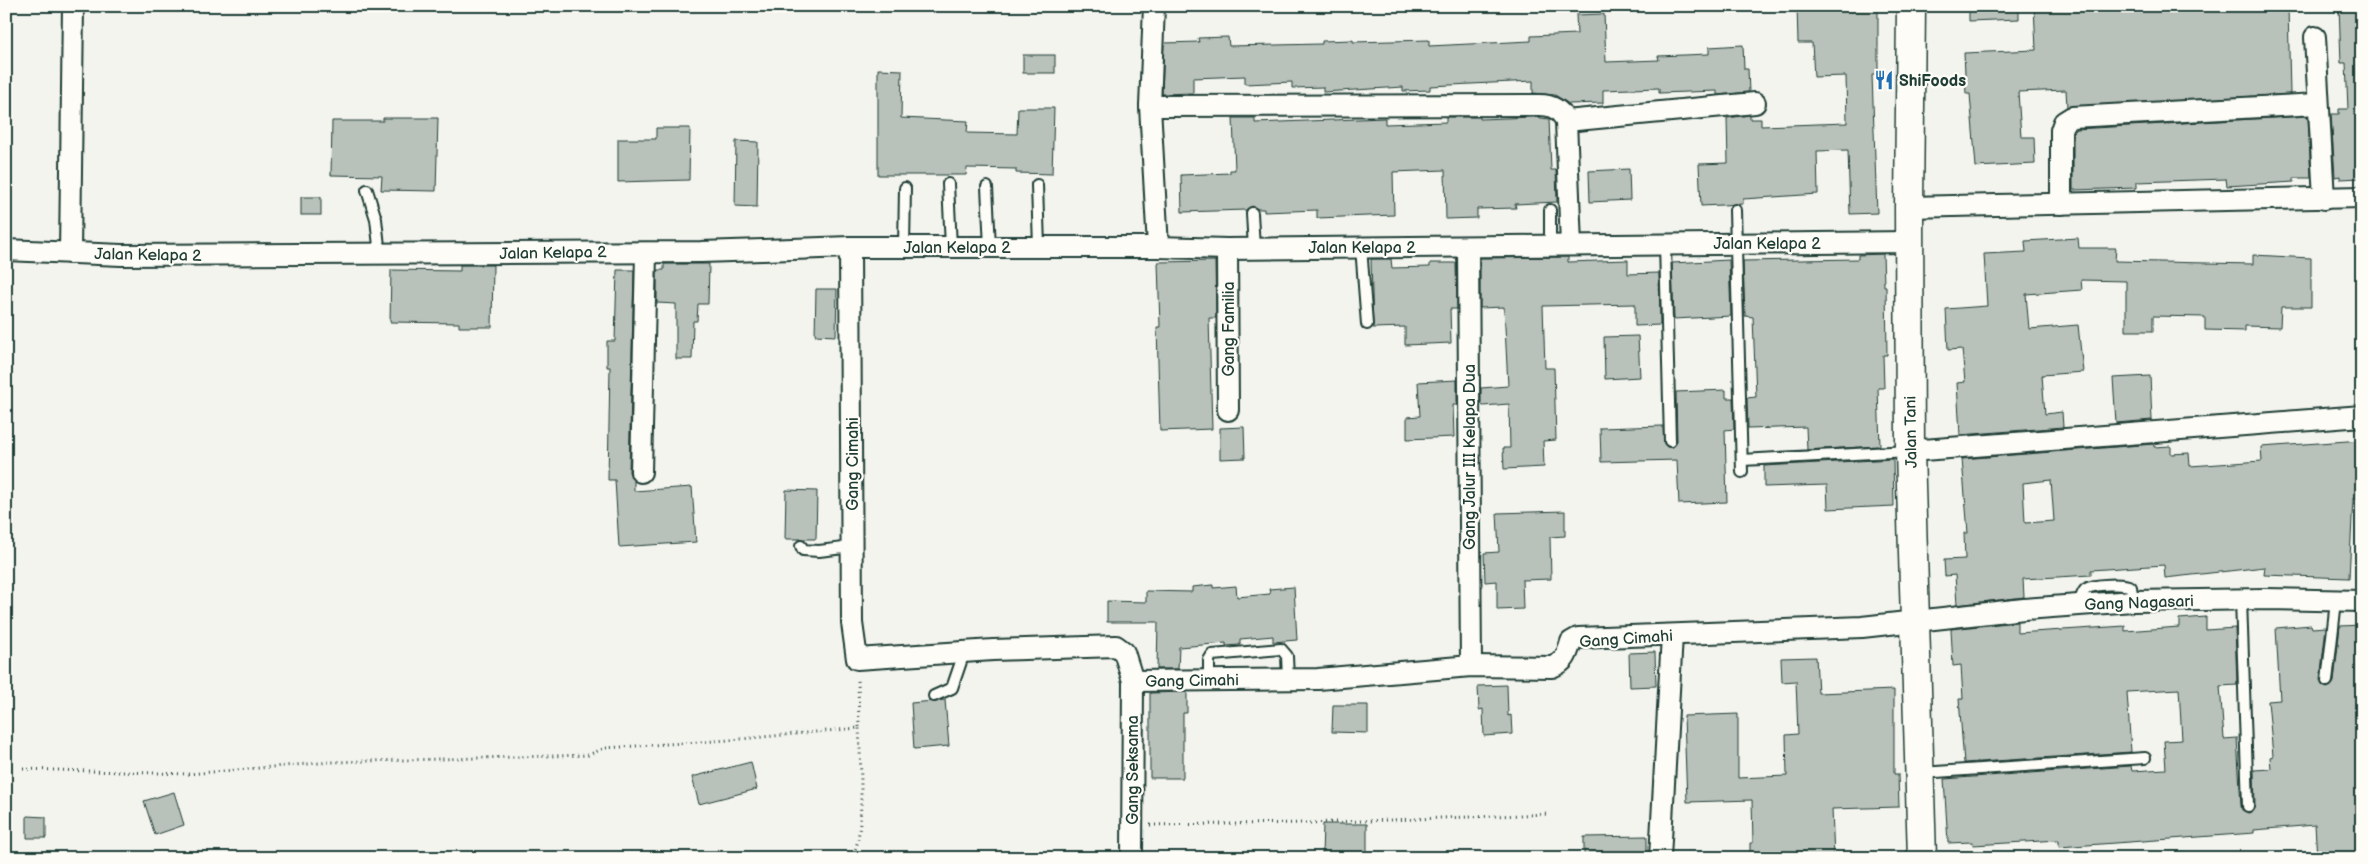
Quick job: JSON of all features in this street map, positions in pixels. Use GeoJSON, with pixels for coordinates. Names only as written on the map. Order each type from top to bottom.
{"type":"FeatureCollection","features":[{"type":"Feature","properties":{"kind":"highway","name":"Jalan Tani"},"geometry":{"type":"LineString","coordinates":[[1911,6],[1909,207],[1910,451],[1917,622],[1922,858]]}},
{"type":"Feature","properties":{"kind":"street"},"geometry":{"type":"LineString","coordinates":[[70,253],[73,6]]}},
{"type":"Feature","properties":{"kind":"street"},"geometry":{"type":"LineString","coordinates":[[1154,6],[1150,106],[1158,247]]}},
{"type":"Feature","properties":{"kind":"street"},"geometry":{"type":"LineString","coordinates":[[2315,37],[2324,199]]}},
{"type":"Feature","properties":{"kind":"street"},"geometry":{"type":"LineString","coordinates":[[1566,121],[1755,103]]}},
{"type":"Feature","properties":{"kind":"street"},"geometry":{"type":"LineString","coordinates":[[2061,204],[2061,130],[2064,122],[2072,117],[2318,104]]}},
{"type":"Feature","properties":{"kind":"street"},"geometry":{"type":"LineString","coordinates":[[1150,106],[1546,105],[1559,110],[1566,121],[1571,245]]}},
{"type":"Feature","properties":{"kind":"street"},"geometry":{"type":"LineString","coordinates":[[1909,207],[2362,198]]}},
{"type":"Feature","properties":{"kind":"street","name":"Jalan Kelapa 2"},"geometry":{"type":"LineString","coordinates":[[6,250],[122,255],[380,255],[646,253],[850,247],[1158,247],[1228,249],[1909,242]]}},
{"type":"Feature","properties":{"kind":"street","name":"Gang Cimahi"},"geometry":{"type":"LineString","coordinates":[[850,247],[852,623],[857,659],[1116,646],[1124,652],[1132,681],[1318,679],[1471,666],[1552,667],[1561,664],[1566,658],[1571,642],[1578,638],[1862,627],[1917,622]]}},
{"type":"Feature","properties":{"kind":"street","name":"Gang Jalur III Kelapa Dua"},"geometry":{"type":"LineString","coordinates":[[1468,247],[1471,666]]}},
{"type":"Feature","properties":{"kind":"street","name":"Gang Familia"},"geometry":{"type":"LineString","coordinates":[[1228,249],[1228,410]]}},
{"type":"Feature","properties":{"kind":"street"},"geometry":{"type":"LineString","coordinates":[[641,472],[646,253]]}},
{"type":"Feature","properties":{"kind":"street"},"geometry":{"type":"LineString","coordinates":[[1910,451],[2362,416]]}},
{"type":"Feature","properties":{"kind":"street","name":"Gang Nagasari"},"geometry":{"type":"LineString","coordinates":[[1917,622],[2134,601],[2241,599],[2362,601]]}},
{"type":"Feature","properties":{"kind":"street"},"geometry":{"type":"LineString","coordinates":[[1660,858],[1672,635]]}},
{"type":"Feature","properties":{"kind":"street","name":"Gang Seksama"},"geometry":{"type":"LineString","coordinates":[[1132,681],[1132,858]]}},
{"type":"Feature","properties":{"kind":"lane"},"geometry":{"type":"LineString","coordinates":[[948,184],[951,247]]}},
{"type":"Feature","properties":{"kind":"lane"},"geometry":{"type":"LineString","coordinates":[[1037,185],[1039,247]]}},
{"type":"Feature","properties":{"kind":"lane"},"geometry":{"type":"LineString","coordinates":[[987,187],[990,247]]}},
{"type":"Feature","properties":{"kind":"lane"},"geometry":{"type":"LineString","coordinates":[[904,247],[905,188]]}},
{"type":"Feature","properties":{"kind":"lane"},"geometry":{"type":"LineString","coordinates":[[367,190],[376,219],[380,255]]}},
{"type":"Feature","properties":{"kind":"lane"},"geometry":{"type":"LineString","coordinates":[[1550,210],[1550,245]]}},
{"type":"Feature","properties":{"kind":"lane"},"geometry":{"type":"LineString","coordinates":[[1735,210],[1742,472]]}},
{"type":"Feature","properties":{"kind":"lane"},"geometry":{"type":"LineString","coordinates":[[1252,213],[1254,248]]}},
{"type":"Feature","properties":{"kind":"lane"},"geometry":{"type":"LineString","coordinates":[[1665,244],[1670,441]]}},
{"type":"Feature","properties":{"kind":"lane"},"geometry":{"type":"LineString","coordinates":[[1361,247],[1367,324]]}},
{"type":"Feature","properties":{"kind":"lane"},"geometry":{"type":"LineString","coordinates":[[1742,460],[1910,451]]}},
{"type":"Feature","properties":{"kind":"lane"},"geometry":{"type":"LineString","coordinates":[[801,546],[803,550],[819,551],[852,547]]}},
{"type":"Feature","properties":{"kind":"lane"},"geometry":{"type":"LineString","coordinates":[[2241,599],[2248,806]]}},
{"type":"Feature","properties":{"kind":"lane"},"geometry":{"type":"LineString","coordinates":[[2327,681],[2336,601]]}},
{"type":"Feature","properties":{"kind":"lane"},"geometry":{"type":"LineString","coordinates":[[1210,680],[1209,660],[1212,655],[1281,649],[1287,656],[1288,679]]}},
{"type":"Feature","properties":{"kind":"lane"},"geometry":{"type":"LineString","coordinates":[[934,696],[952,688],[964,653]]}},
{"type":"Feature","properties":{"kind":"lane"},"geometry":{"type":"LineString","coordinates":[[1921,773],[2145,758]]}},
{"type":"Feature","properties":{"kind":"path"},"geometry":{"type":"LineString","coordinates":[[851,858],[856,852],[860,833],[857,659]]}},
{"type":"Feature","properties":{"kind":"path"},"geometry":{"type":"LineString","coordinates":[[23,769],[188,774],[331,762],[588,755],[605,748],[721,741],[859,728]]}},
{"type":"Feature","properties":{"kind":"path"},"geometry":{"type":"LineString","coordinates":[[1132,826],[1308,823],[1549,814]]}},
{"type":"Feature","properties":{"kind":"building"},"geometry":{"type":"Polygon","coordinates":[[[1797,6],[1878,6],[1878,75],[1872,75],[1877,213],[1850,214],[1848,150],[1817,151],[1818,194],[1743,199],[1743,204],[1701,206],[1699,164],[1728,163],[1727,118],[1750,115],[1750,119],[1761,119],[1761,126],[1847,123],[1846,76],[1814,77],[1812,43],[1798,43],[1797,6]]]}},
{"type":"Feature","properties":{"kind":"building"},"geometry":{"type":"Polygon","coordinates":[[[1969,6],[2019,6],[2019,19],[1969,21],[1969,6]]]}},
{"type":"Feature","properties":{"kind":"building"},"geometry":{"type":"Polygon","coordinates":[[[2034,6],[2288,6],[2290,94],[2067,107],[2066,90],[2018,92],[2021,137],[2034,137],[2035,164],[1976,167],[1970,94],[1966,94],[1964,53],[2036,50],[2034,6]]]}},
{"type":"Feature","properties":{"kind":"building"},"geometry":{"type":"Polygon","coordinates":[[[2339,6],[2362,6],[2362,178],[2340,179],[2340,176],[2335,177],[2331,114],[2339,114],[2339,109],[2348,109],[2346,63],[2341,63],[2339,6]]]}},
{"type":"Feature","properties":{"kind":"building"},"geometry":{"type":"Polygon","coordinates":[[[1604,14],[1606,62],[1659,60],[1658,56],[1709,54],[1709,47],[1743,45],[1744,69],[1748,69],[1749,92],[1717,95],[1717,91],[1659,93],[1659,88],[1603,90],[1603,103],[1569,104],[1555,95],[1533,93],[1533,81],[1430,86],[1430,90],[1403,91],[1403,87],[1323,92],[1323,87],[1292,88],[1292,82],[1245,84],[1245,76],[1193,78],[1193,93],[1162,94],[1164,43],[1199,42],[1198,38],[1228,37],[1229,46],[1322,44],[1322,41],[1353,40],[1353,42],[1429,40],[1429,46],[1531,41],[1531,36],[1577,34],[1576,15],[1604,14]]]}},
{"type":"Feature","properties":{"kind":"building"},"geometry":{"type":"Polygon","coordinates":[[[1023,55],[1055,55],[1055,73],[1023,73],[1023,55]]]}},
{"type":"Feature","properties":{"kind":"building"},"geometry":{"type":"Polygon","coordinates":[[[878,69],[902,70],[901,118],[968,121],[967,133],[1017,134],[1018,108],[1054,108],[1052,174],[1016,173],[1016,169],[967,168],[966,175],[878,175],[878,69]]]}},
{"type":"Feature","properties":{"kind":"building"},"geometry":{"type":"Polygon","coordinates":[[[2308,116],[2311,178],[2294,178],[2294,182],[2227,186],[2226,179],[2137,182],[2137,188],[2073,190],[2073,132],[2076,129],[2308,116]]]}},
{"type":"Feature","properties":{"kind":"building"},"geometry":{"type":"Polygon","coordinates":[[[1446,117],[1480,117],[1480,119],[1534,117],[1549,119],[1551,170],[1556,170],[1557,202],[1515,204],[1516,208],[1477,209],[1477,218],[1446,219],[1445,170],[1393,172],[1394,215],[1317,218],[1317,210],[1264,212],[1264,209],[1252,206],[1246,210],[1182,212],[1181,175],[1230,173],[1230,170],[1235,170],[1233,118],[1255,118],[1255,123],[1385,118],[1385,124],[1446,122],[1446,117]]]}},
{"type":"Feature","properties":{"kind":"building"},"geometry":{"type":"Polygon","coordinates":[[[383,118],[438,118],[436,191],[381,190],[382,176],[331,175],[332,121],[383,121],[383,118]]]}},
{"type":"Feature","properties":{"kind":"building"},"geometry":{"type":"Polygon","coordinates":[[[656,128],[690,128],[689,180],[618,182],[618,139],[656,139],[656,128]]]}},
{"type":"Feature","properties":{"kind":"building"},"geometry":{"type":"Polygon","coordinates":[[[736,141],[758,142],[757,207],[735,206],[736,141]]]}},
{"type":"Feature","properties":{"kind":"building"},"geometry":{"type":"Polygon","coordinates":[[[1629,169],[1630,200],[1590,202],[1589,171],[1629,169]]]}},
{"type":"Feature","properties":{"kind":"building"},"geometry":{"type":"Polygon","coordinates":[[[301,197],[321,197],[321,215],[301,215],[301,197]]]}},
{"type":"Feature","properties":{"kind":"building"},"geometry":{"type":"Polygon","coordinates":[[[2078,238],[2079,248],[2116,248],[2115,261],[2253,264],[2253,255],[2311,258],[2311,307],[2281,307],[2280,327],[2245,326],[2245,331],[2205,330],[2205,317],[2153,316],[2153,331],[2126,331],[2126,281],[2081,280],[2082,290],[2026,294],[2029,329],[2078,325],[2083,372],[2042,375],[2045,414],[2062,412],[2063,427],[1960,435],[1957,383],[1965,382],[1962,349],[1948,350],[1946,309],[1987,306],[1984,254],[2026,252],[2025,241],[2078,238]]]}},
{"type":"Feature","properties":{"kind":"building"},"geometry":{"type":"Polygon","coordinates":[[[1883,254],[1884,286],[1886,286],[1887,355],[1883,355],[1884,388],[1878,388],[1880,446],[1807,450],[1806,427],[1748,429],[1747,398],[1756,397],[1753,317],[1745,316],[1743,261],[1858,259],[1858,255],[1883,254]]]}},
{"type":"Feature","properties":{"kind":"building"},"geometry":{"type":"Polygon","coordinates":[[[1568,257],[1568,262],[1628,260],[1628,274],[1659,273],[1660,325],[1635,326],[1635,304],[1543,306],[1545,368],[1554,368],[1556,440],[1543,441],[1544,467],[1504,469],[1503,448],[1510,448],[1509,404],[1483,406],[1481,404],[1481,388],[1508,386],[1504,307],[1480,308],[1480,258],[1568,257]]]}},
{"type":"Feature","properties":{"kind":"building"},"geometry":{"type":"Polygon","coordinates":[[[1371,259],[1391,259],[1392,268],[1430,267],[1430,263],[1456,263],[1457,309],[1450,309],[1451,343],[1405,345],[1405,327],[1373,328],[1371,259]]]}},
{"type":"Feature","properties":{"kind":"building"},"geometry":{"type":"Polygon","coordinates":[[[1729,260],[1731,316],[1674,319],[1672,263],[1729,260]]]}},
{"type":"Feature","properties":{"kind":"building"},"geometry":{"type":"Polygon","coordinates":[[[1215,261],[1216,318],[1209,318],[1212,429],[1160,431],[1157,327],[1160,327],[1158,262],[1215,261]]]}},
{"type":"Feature","properties":{"kind":"building"},"geometry":{"type":"Polygon","coordinates":[[[664,264],[709,264],[708,304],[698,304],[697,321],[693,321],[692,359],[676,359],[676,304],[657,303],[657,270],[664,270],[664,264]]]}},
{"type":"Feature","properties":{"kind":"building"},"geometry":{"type":"Polygon","coordinates":[[[460,265],[493,265],[492,327],[459,327],[459,323],[390,322],[391,270],[460,271],[460,265]]]}},
{"type":"Feature","properties":{"kind":"building"},"geometry":{"type":"Polygon","coordinates":[[[617,270],[634,270],[629,472],[634,481],[634,491],[692,487],[696,542],[619,547],[615,480],[608,480],[610,367],[607,367],[607,341],[615,341],[617,270]]]}},
{"type":"Feature","properties":{"kind":"building"},"geometry":{"type":"Polygon","coordinates":[[[816,289],[837,289],[836,336],[815,335],[816,289]]]}},
{"type":"Feature","properties":{"kind":"building"},"geometry":{"type":"Polygon","coordinates":[[[1638,336],[1640,377],[1605,379],[1604,337],[1638,336]]]}},
{"type":"Feature","properties":{"kind":"building"},"geometry":{"type":"Polygon","coordinates":[[[2150,376],[2152,420],[2116,423],[2113,378],[2150,376]]]}},
{"type":"Feature","properties":{"kind":"building"},"geometry":{"type":"Polygon","coordinates":[[[1457,380],[1457,405],[1453,405],[1454,437],[1407,439],[1407,417],[1420,416],[1418,382],[1457,380]]]}},
{"type":"Feature","properties":{"kind":"building"},"geometry":{"type":"Polygon","coordinates":[[[1726,390],[1726,398],[1733,398],[1734,429],[1725,430],[1727,502],[1679,504],[1677,460],[1601,462],[1600,428],[1663,426],[1664,444],[1667,447],[1673,447],[1677,441],[1676,392],[1726,390]]]}},
{"type":"Feature","properties":{"kind":"building"},"geometry":{"type":"Polygon","coordinates":[[[1244,427],[1245,458],[1220,459],[1220,428],[1244,427]]]}},
{"type":"Feature","properties":{"kind":"building"},"geometry":{"type":"Polygon","coordinates":[[[2362,440],[2362,498],[2353,499],[2349,578],[2264,575],[2265,567],[2165,578],[2164,565],[2091,570],[2091,575],[2023,579],[2024,597],[1957,605],[1955,575],[1945,576],[1944,560],[1965,559],[1964,533],[1968,533],[1962,459],[2154,444],[2154,447],[2171,446],[2171,454],[2189,453],[2190,466],[2262,461],[2261,447],[2362,440]],[[2051,480],[2023,483],[2025,523],[2054,521],[2051,480]]]}},
{"type":"Feature","properties":{"kind":"building"},"geometry":{"type":"Polygon","coordinates":[[[1893,459],[1894,506],[1828,509],[1827,485],[1764,487],[1764,466],[1893,459]]]}},
{"type":"Feature","properties":{"kind":"building"},"geometry":{"type":"Polygon","coordinates":[[[786,490],[817,491],[816,539],[785,539],[786,490]]]}},
{"type":"Feature","properties":{"kind":"building"},"geometry":{"type":"Polygon","coordinates":[[[1565,511],[1565,536],[1550,537],[1551,579],[1522,580],[1523,609],[1497,610],[1497,581],[1485,582],[1484,553],[1499,552],[1497,513],[1565,511]]]}},
{"type":"Feature","properties":{"kind":"building"},"geometry":{"type":"Polygon","coordinates":[[[1213,585],[1213,588],[1236,586],[1237,597],[1270,594],[1269,589],[1294,587],[1297,640],[1273,642],[1273,636],[1240,639],[1240,645],[1226,646],[1226,643],[1179,647],[1178,669],[1157,669],[1158,622],[1107,622],[1107,601],[1146,602],[1146,591],[1192,592],[1192,587],[1213,585]]]}},
{"type":"Feature","properties":{"kind":"building"},"geometry":{"type":"Polygon","coordinates":[[[2206,617],[2206,630],[2235,628],[2237,685],[2220,686],[2224,739],[2237,738],[2241,806],[2242,810],[2248,813],[2252,812],[2255,806],[2254,770],[2271,769],[2270,757],[2273,756],[2268,701],[2280,700],[2276,628],[2311,625],[2312,628],[2326,627],[2320,680],[2323,686],[2327,688],[2334,682],[2340,626],[2362,625],[2362,858],[2317,858],[2315,825],[2254,830],[2254,833],[2059,847],[2059,840],[1973,845],[1972,842],[1948,843],[1944,779],[2131,766],[2132,771],[2166,769],[2164,741],[2182,740],[2179,689],[2127,692],[2131,752],[1964,763],[1959,699],[1963,699],[1961,665],[1953,666],[1951,629],[2017,622],[2017,633],[2125,626],[2125,631],[2179,627],[2179,619],[2206,617]]]}},
{"type":"Feature","properties":{"kind":"building"},"geometry":{"type":"Polygon","coordinates":[[[1655,652],[1656,686],[1630,687],[1629,653],[1655,652]]]}},
{"type":"Feature","properties":{"kind":"building"},"geometry":{"type":"Polygon","coordinates":[[[1816,657],[1818,693],[1894,690],[1894,774],[1898,774],[1899,807],[1832,809],[1834,858],[1750,858],[1750,843],[1753,843],[1752,800],[1687,802],[1684,716],[1738,714],[1738,778],[1787,776],[1786,735],[1798,734],[1796,681],[1782,682],[1781,658],[1816,657]]]}},
{"type":"Feature","properties":{"kind":"building"},"geometry":{"type":"Polygon","coordinates":[[[1507,685],[1508,716],[1511,715],[1512,734],[1484,736],[1483,709],[1479,710],[1478,686],[1507,685]]]}},
{"type":"Feature","properties":{"kind":"building"},"geometry":{"type":"Polygon","coordinates":[[[1187,692],[1187,713],[1183,713],[1183,778],[1150,778],[1150,693],[1187,692]]]}},
{"type":"Feature","properties":{"kind":"building"},"geometry":{"type":"Polygon","coordinates":[[[945,700],[949,746],[914,749],[911,703],[945,700]]]}},
{"type":"Feature","properties":{"kind":"building"},"geometry":{"type":"Polygon","coordinates":[[[1333,705],[1368,705],[1368,733],[1332,732],[1333,705]]]}},
{"type":"Feature","properties":{"kind":"building"},"geometry":{"type":"Polygon","coordinates":[[[751,762],[757,789],[699,804],[692,777],[751,762]]]}},
{"type":"Feature","properties":{"kind":"building"},"geometry":{"type":"Polygon","coordinates":[[[174,792],[184,825],[155,835],[144,801],[174,792]]]}},
{"type":"Feature","properties":{"kind":"building"},"geometry":{"type":"Polygon","coordinates":[[[27,816],[46,817],[46,838],[27,838],[27,816]]]}},
{"type":"Feature","properties":{"kind":"building"},"geometry":{"type":"Polygon","coordinates":[[[1323,824],[1367,824],[1367,857],[1322,856],[1323,824]]]}},
{"type":"Feature","properties":{"kind":"building"},"geometry":{"type":"Polygon","coordinates":[[[1647,836],[1647,858],[1584,858],[1584,837],[1647,836]]]}},
{"type":"Feature","properties":{"kind":"place","name":"ShiFoods"},"geometry":{"type":"Point","coordinates":[1884,80]}}]}
